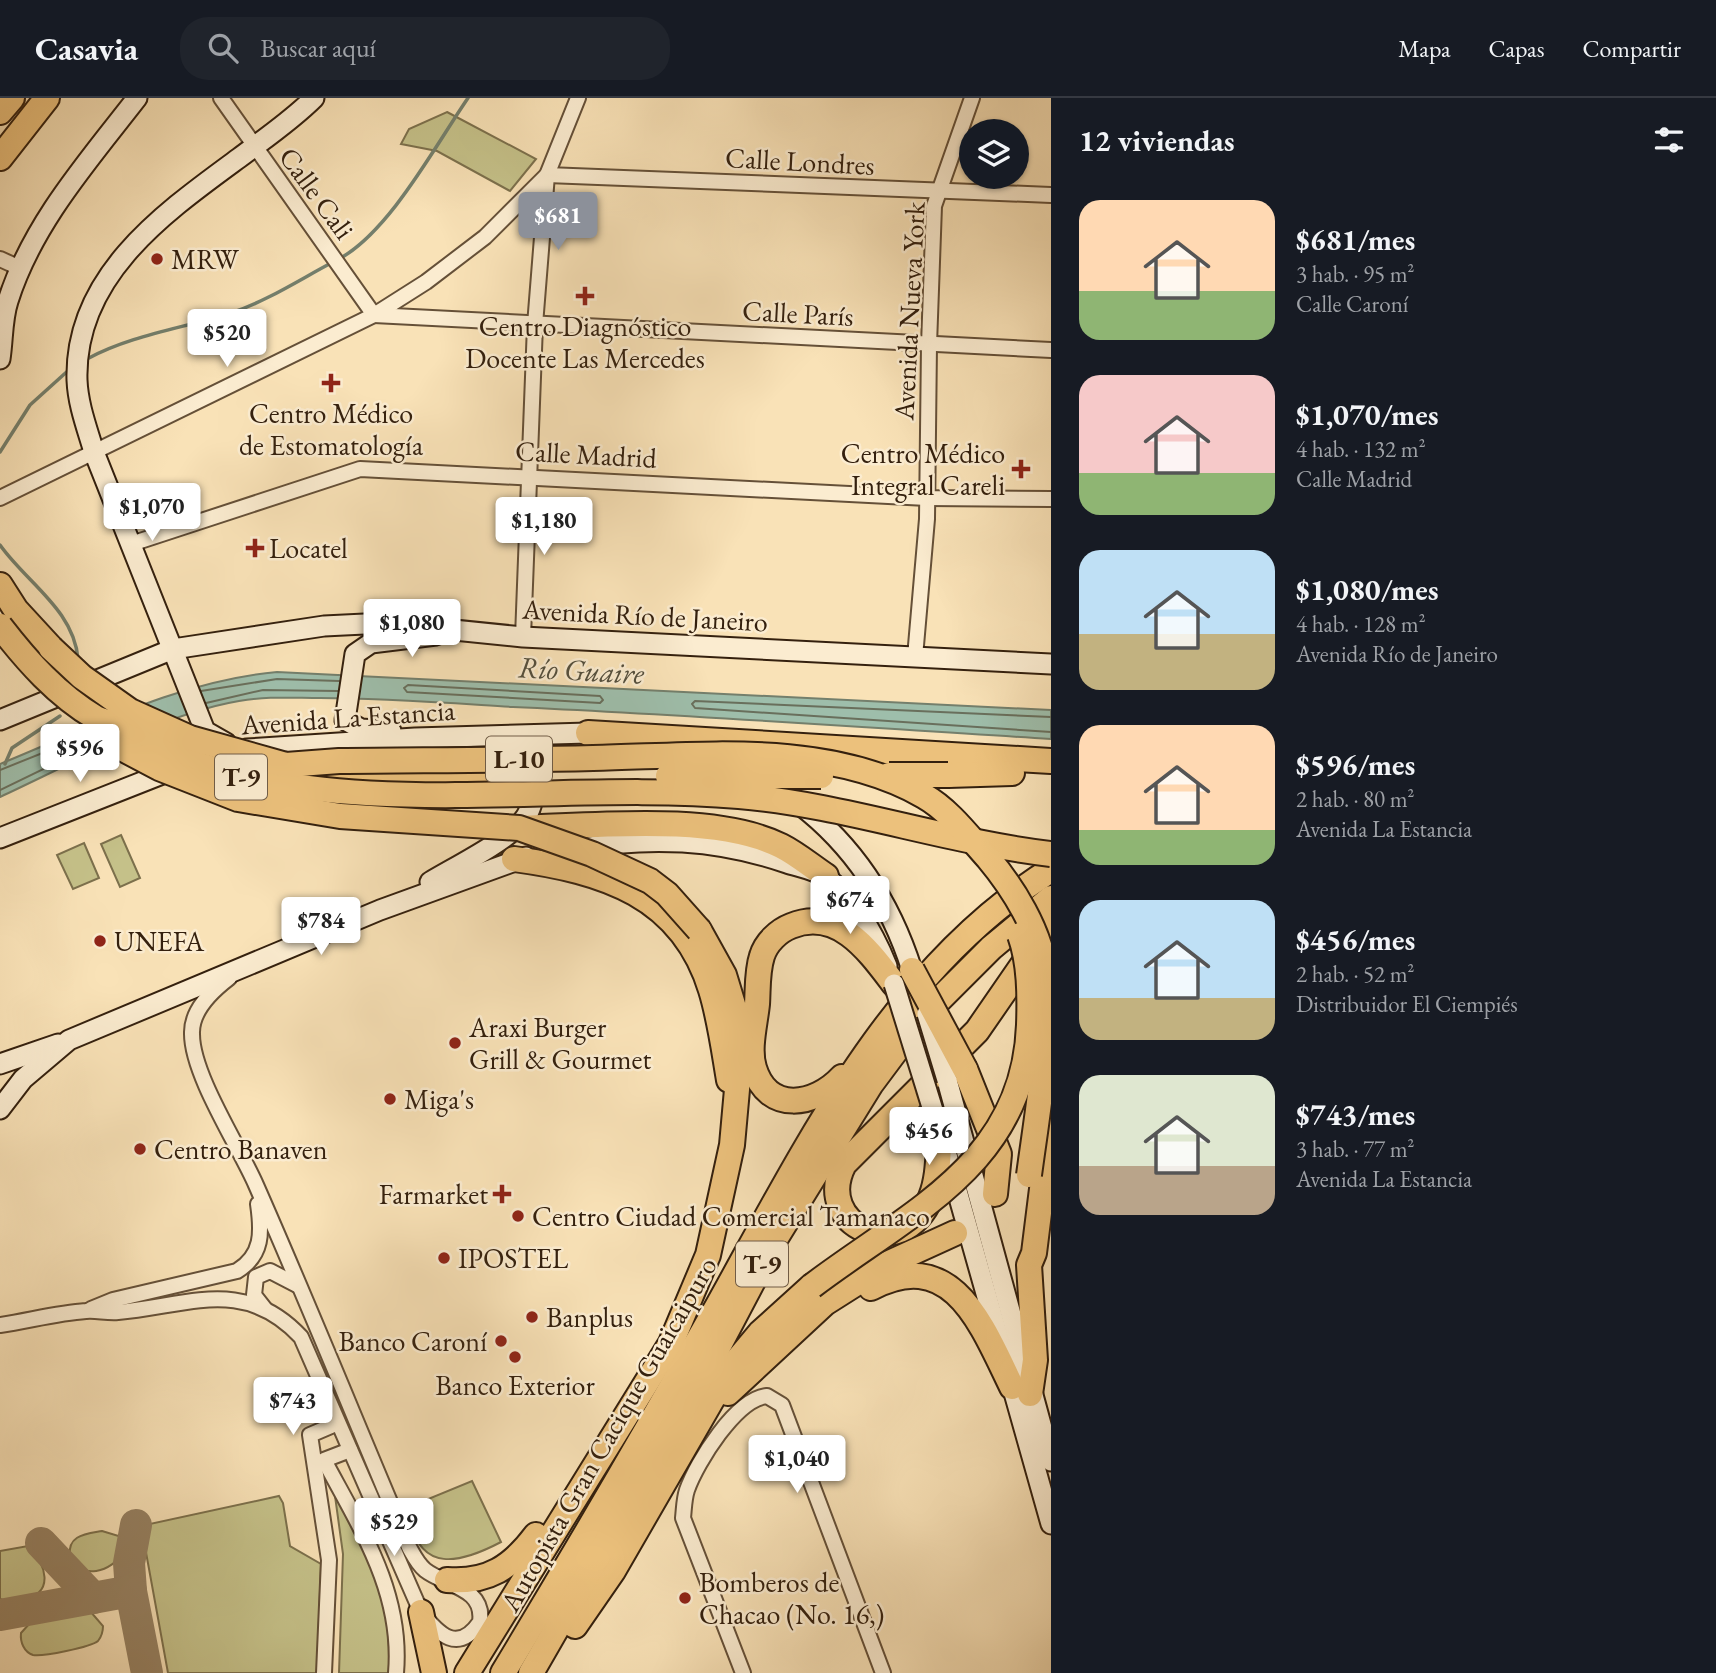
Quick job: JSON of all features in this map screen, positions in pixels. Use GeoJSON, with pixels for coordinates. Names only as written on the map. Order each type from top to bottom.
{"type":"FeatureCollection","features":[{"type":"Feature","properties":{"kind":"highway"},"geometry":{"type":"LineString","coordinates":[[0,112],[12,98]]}},
{"type":"Feature","properties":{"kind":"highway"},"geometry":{"type":"LineString","coordinates":[[0,158],[47,98]]}},
{"type":"Feature","properties":{"kind":"highway","name":"L-10"},"geometry":{"type":"LineString","coordinates":[[0,585],[16,610],[51,648],[82,677],[130,711],[214,747],[339,776],[948,775],[1051,771]]}},
{"type":"Feature","properties":{"kind":"highway"},"geometry":{"type":"LineString","coordinates":[[0,626],[37,671],[98,720],[110,742],[159,768],[238,799],[340,816],[519,828],[660,823],[744,833],[780,846],[826,876]]}},
{"type":"Feature","properties":{"kind":"highway","name":"T-9"},"geometry":{"type":"LineString","coordinates":[[98,720],[122,725],[163,750],[205,767],[293,786],[396,793],[697,793],[747,797],[891,822],[1009,849],[1051,854]]}},
{"type":"Feature","properties":{"kind":"highway"},"geometry":{"type":"LineString","coordinates":[[588,733],[1051,761]]}},
{"type":"Feature","properties":{"kind":"highway","name":"L-10"},"geometry":{"type":"LineString","coordinates":[[286,765],[339,761],[753,755],[826,762],[872,775],[926,796]]}},
{"type":"Feature","properties":{"kind":"highway"},"geometry":{"type":"LineString","coordinates":[[926,796],[951,817],[1000,872],[1034,933],[1045,968],[1047,1037],[1029,1175],[1024,1252],[1030,1265]]}},
{"type":"Feature","properties":{"kind":"highway"},"geometry":{"type":"LineString","coordinates":[[542,1673],[612,1571],[729,1370],[752,1342],[812,1286],[898,1227],[959,1179],[997,1132],[1014,1100],[1022,1069],[1030,1002],[1022,940],[1009,908],[992,881],[926,796]]}},
{"type":"Feature","properties":{"kind":"highway"},"geometry":{"type":"LineString","coordinates":[[467,1673],[671,1343],[691,1303],[719,1216],[732,1145],[741,1045],[738,1021],[724,975],[699,930],[667,894],[650,881],[592,854],[519,828]]}},
{"type":"Feature","properties":{"kind":"highway"},"geometry":{"type":"LineString","coordinates":[[514,859],[575,869],[621,884],[672,921],[688,941],[711,990],[735,1112]]}},
{"type":"Feature","properties":{"kind":"highway","name":"Autopista Gran Cacique Guaicaipuro"},"geometry":{"type":"LineString","coordinates":[[503,1673],[711,1318],[820,1122],[874,1039],[965,938],[1012,896],[1051,870]]}},
{"type":"Feature","properties":{"kind":"highway","name":"Autopista Gran Cacique Guaicaipuro"},"geometry":{"type":"LineString","coordinates":[[531,1673],[714,1355],[774,1241],[871,1084],[918,1021],[991,948],[1051,898]]}},
{"type":"Feature","properties":{"kind":"highway"},"geometry":{"type":"LineString","coordinates":[[874,1039],[840,1079],[819,1096],[795,1102],[771,1094],[759,1082],[752,1058],[763,953],[784,930],[811,922],[825,922],[845,931],[903,977],[999,1154],[995,1194]]}},
{"type":"Feature","properties":{"kind":"highway"},"geometry":{"type":"LineString","coordinates":[[940,1133],[934,1187],[917,1220],[898,1232],[882,1234],[867,1231],[848,1218],[837,1192],[844,1164],[977,1031],[1051,924]]}},
{"type":"Feature","properties":{"kind":"highway"},"geometry":{"type":"LineString","coordinates":[[1021,1390],[1035,1360],[1030,1265],[1051,1117]]}},
{"type":"Feature","properties":{"kind":"highway"},"geometry":{"type":"LineString","coordinates":[[705,1410],[795,1332],[813,1312],[886,1265],[955,1233]]}},
{"type":"Feature","properties":{"kind":"highway"},"geometry":{"type":"LineString","coordinates":[[795,1332],[883,1281],[899,1277],[933,1277],[948,1285],[971,1310],[1021,1390]]}},
{"type":"Feature","properties":{"kind":"highway"},"geometry":{"type":"LineString","coordinates":[[447,1580],[488,1578],[505,1568],[532,1540],[559,1504],[575,1495]]}},
{"type":"Feature","properties":{"kind":"highway"},"geometry":{"type":"LineString","coordinates":[[482,1673],[574,1528],[603,1502]]}},
{"type":"Feature","properties":{"kind":"highway"},"geometry":{"type":"LineString","coordinates":[[421,1612],[435,1673]]}},
{"type":"Feature","properties":{"kind":"street"},"geometry":{"type":"LineString","coordinates":[[0,359],[7,303],[20,268],[74,181],[137,98]]}},
{"type":"Feature","properties":{"kind":"street","name":"Calle Cali"},"geometry":{"type":"LineString","coordinates":[[221,98],[374,316]]}},
{"type":"Feature","properties":{"kind":"street"},"geometry":{"type":"LineString","coordinates":[[177,769],[192,758],[199,733],[182,669],[94,452],[81,409],[77,382],[78,351],[89,310],[113,267],[171,210],[314,98]]}},
{"type":"Feature","properties":{"kind":"street"},"geometry":{"type":"LineString","coordinates":[[523,637],[531,475],[534,325],[547,176],[578,98]]}},
{"type":"Feature","properties":{"kind":"street","name":"Avenida Nueva York"},"geometry":{"type":"LineString","coordinates":[[915,657],[927,498],[934,205],[972,98]]}},
{"type":"Feature","properties":{"kind":"street"},"geometry":{"type":"LineString","coordinates":[[0,498],[374,316],[426,282],[485,237],[547,176]]}},
{"type":"Feature","properties":{"kind":"street","name":"Calle Londres"},"geometry":{"type":"LineString","coordinates":[[547,176],[939,193],[1051,195]]}},
{"type":"Feature","properties":{"kind":"street"},"geometry":{"type":"LineString","coordinates":[[0,259],[20,268]]}},
{"type":"Feature","properties":{"kind":"street","name":"Calle París"},"geometry":{"type":"LineString","coordinates":[[374,316],[1051,350]]}},
{"type":"Feature","properties":{"kind":"street","name":"Calle Madrid"},"geometry":{"type":"LineString","coordinates":[[131,544],[360,469],[531,475],[927,498],[1051,499]]}},
{"type":"Feature","properties":{"kind":"street","name":"Avenida Río de Janeiro"},"geometry":{"type":"LineString","coordinates":[[0,720],[173,649],[324,626],[385,623],[452,632],[523,637],[1051,664]]}},
{"type":"Feature","properties":{"kind":"street"},"geometry":{"type":"LineString","coordinates":[[415,738],[397,731],[361,729],[345,720],[355,654],[371,643],[452,632]]}},
{"type":"Feature","properties":{"kind":"street"},"geometry":{"type":"LineString","coordinates":[[173,649],[199,733]]}},
{"type":"Feature","properties":{"kind":"street"},"geometry":{"type":"LineString","coordinates":[[199,733],[244,749]]}},
{"type":"Feature","properties":{"kind":"street","name":"Avenida La Estancia"},"geometry":{"type":"LineString","coordinates":[[0,838],[177,769],[244,749],[415,738],[588,733],[737,764],[774,785],[820,820],[865,872],[889,911],[903,977]]}},
{"type":"Feature","properties":{"kind":"street"},"geometry":{"type":"LineString","coordinates":[[387,908],[521,823],[531,805],[532,775],[528,765],[516,751],[504,744],[440,738]]}},
{"type":"Feature","properties":{"kind":"street"},"geometry":{"type":"LineString","coordinates":[[0,1065],[69,1040],[387,908],[514,859],[617,841],[659,839],[733,847],[826,876],[869,927],[903,977],[940,1133],[1021,1390],[1051,1461]]}},
{"type":"Feature","properties":{"kind":"street"},"geometry":{"type":"LineString","coordinates":[[0,1325],[86,1311],[117,1312],[197,1299],[221,1298],[242,1301],[266,1310],[289,1324],[301,1337],[421,1612],[444,1636],[454,1639],[474,1630],[481,1614],[477,1601],[468,1592],[424,1569],[409,1547],[256,1184],[209,1088],[191,1034],[201,1006],[213,991],[241,969]]}},
{"type":"Feature","properties":{"kind":"street"},"geometry":{"type":"LineString","coordinates":[[0,1109],[23,1079],[69,1040]]}},
{"type":"Feature","properties":{"kind":"street"},"geometry":{"type":"LineString","coordinates":[[956,1074],[973,1168],[1051,1524]]}},
{"type":"Feature","properties":{"kind":"street"},"geometry":{"type":"LineString","coordinates":[[86,1311],[113,1300],[220,1277],[247,1265],[260,1238],[256,1184]]}},
{"type":"Feature","properties":{"kind":"street"},"geometry":{"type":"LineString","coordinates":[[266,1310],[254,1295],[256,1277],[270,1271],[297,1285]]}},
{"type":"Feature","properties":{"kind":"street"},"geometry":{"type":"LineString","coordinates":[[743,1673],[683,1518],[686,1492],[713,1443],[747,1402],[766,1396],[782,1405],[883,1673]]}},
{"type":"Feature","properties":{"kind":"street"},"geometry":{"type":"LineString","coordinates":[[324,1673],[329,1560],[310,1435],[338,1423]]}},
{"type":"Feature","properties":{"kind":"street"},"geometry":{"type":"LineString","coordinates":[[350,1450],[324,1460],[362,1525],[375,1554],[392,1611],[396,1673]]}},
{"type":"Feature","properties":{"kind":"shaded area"},"geometry":{"type":"Polygon","coordinates":[[[447,112],[536,159],[510,191],[437,151],[401,144],[409,129],[447,112]]]}},
{"type":"Feature","properties":{"kind":"shaded area"},"geometry":{"type":"Polygon","coordinates":[[[121,835],[140,878],[120,887],[101,844],[121,835]]]}},
{"type":"Feature","properties":{"kind":"shaded area"},"geometry":{"type":"Polygon","coordinates":[[[84,843],[99,878],[73,889],[57,855],[84,843]]]}},
{"type":"Feature","properties":{"kind":"shaded area"},"geometry":{"type":"Polygon","coordinates":[[[472,1481],[501,1542],[457,1559],[432,1555],[422,1547],[414,1534],[409,1515],[416,1504],[472,1481]]]}},
{"type":"Feature","properties":{"kind":"shaded area"},"geometry":{"type":"Polygon","coordinates":[[[279,1496],[283,1503],[290,1546],[321,1564],[317,1673],[168,1673],[143,1536],[145,1525],[279,1496]]]}},
{"type":"Feature","properties":{"kind":"shaded area"},"geometry":{"type":"Polygon","coordinates":[[[335,1496],[363,1538],[380,1579],[388,1622],[389,1673],[339,1673],[343,1554],[335,1496]]]}},
{"type":"Feature","properties":{"kind":"shaded area"},"geometry":{"type":"Polygon","coordinates":[[[102,1531],[122,1537],[122,1553],[112,1565],[104,1569],[81,1569],[70,1556],[71,1544],[79,1537],[102,1531]]]}},
{"type":"Feature","properties":{"kind":"shaded area"},"geometry":{"type":"Polygon","coordinates":[[[28,1546],[43,1569],[44,1585],[33,1596],[22,1600],[0,1599],[0,1551],[28,1546]]]}},
{"type":"Feature","properties":{"kind":"shaded area"},"geometry":{"type":"Polygon","coordinates":[[[90,1611],[103,1626],[98,1641],[66,1651],[38,1655],[30,1654],[23,1646],[21,1633],[30,1623],[90,1611]]]}},
{"type":"Feature","properties":{"kind":"water","name":"Río Guaire"},"geometry":{"type":"Polygon","coordinates":[[[277,672],[1051,710],[1051,739],[417,701],[269,698],[210,708],[149,728],[0,797],[0,764],[170,695],[240,677],[277,672]]]}},
{"type":"Feature","properties":{"kind":"waterway"},"geometry":{"type":"LineString","coordinates":[[339,259],[358,246],[394,208],[468,98]]}},
{"type":"Feature","properties":{"kind":"waterway"},"geometry":{"type":"LineString","coordinates":[[87,359],[121,344],[244,308],[333,262]]}},
{"type":"Feature","properties":{"kind":"waterway"},"geometry":{"type":"LineString","coordinates":[[0,452],[30,405],[71,368]]}},
{"type":"Feature","properties":{"kind":"waterway"},"geometry":{"type":"LineString","coordinates":[[0,545],[59,611],[75,642],[78,659]]}},
{"type":"Feature","properties":{"kind":"waterway"},"geometry":{"type":"LineString","coordinates":[[5,764],[12,748],[60,716]]}},
{"type":"Feature","properties":{"kind":"taxiway"},"geometry":{"type":"LineString","coordinates":[[131,1591],[129,1563],[136,1525]]}},
{"type":"Feature","properties":{"kind":"taxiway"},"geometry":{"type":"LineString","coordinates":[[41,1543],[93,1598]]}},
{"type":"Feature","properties":{"kind":"taxiway"},"geometry":{"type":"LineString","coordinates":[[0,1615],[131,1591],[147,1673]]}},
{"type":"Feature","properties":{"kind":"place","name":"MRW"},"geometry":{"type":"Point","coordinates":[157,259]}},
{"type":"Feature","properties":{"kind":"place","name":"Centro Diagnóstico Docente Las Mercedes"},"geometry":{"type":"Point","coordinates":[585,296]}},
{"type":"Feature","properties":{"kind":"place","name":"Centro Médico de Estomatología"},"geometry":{"type":"Point","coordinates":[331,383]}},
{"type":"Feature","properties":{"kind":"place","name":"Centro Médico Integral Careli"},"geometry":{"type":"Point","coordinates":[1021,469]}},
{"type":"Feature","properties":{"kind":"place","name":"Locatel"},"geometry":{"type":"Point","coordinates":[255,548]}},
{"type":"Feature","properties":{"kind":"place","name":"UNEFA"},"geometry":{"type":"Point","coordinates":[100,941]}},
{"type":"Feature","properties":{"kind":"place","name":"Araxi Burger Grill & Gourmet"},"geometry":{"type":"Point","coordinates":[455,1043]}},
{"type":"Feature","properties":{"kind":"place","name":"Miga's"},"geometry":{"type":"Point","coordinates":[390,1099]}},
{"type":"Feature","properties":{"kind":"place","name":"Centro Banaven"},"geometry":{"type":"Point","coordinates":[140,1149]}},
{"type":"Feature","properties":{"kind":"place","name":"Farmarket"},"geometry":{"type":"Point","coordinates":[502,1194]}},
{"type":"Feature","properties":{"kind":"place","name":"Centro Ciudad Comercial Tamanaco"},"geometry":{"type":"Point","coordinates":[518,1216]}},
{"type":"Feature","properties":{"kind":"place","name":"IPOSTEL"},"geometry":{"type":"Point","coordinates":[444,1258]}},
{"type":"Feature","properties":{"kind":"place","name":"Banplus"},"geometry":{"type":"Point","coordinates":[532,1317]}},
{"type":"Feature","properties":{"kind":"place","name":"Banco Caroní"},"geometry":{"type":"Point","coordinates":[501,1341]}},
{"type":"Feature","properties":{"kind":"place","name":"Banco Exterior"},"geometry":{"type":"Point","coordinates":[515,1357]}},
{"type":"Feature","properties":{"kind":"place","name":"Bomberos de Chacao (No. 16,)"},"geometry":{"type":"Point","coordinates":[685,1598]}}]}
